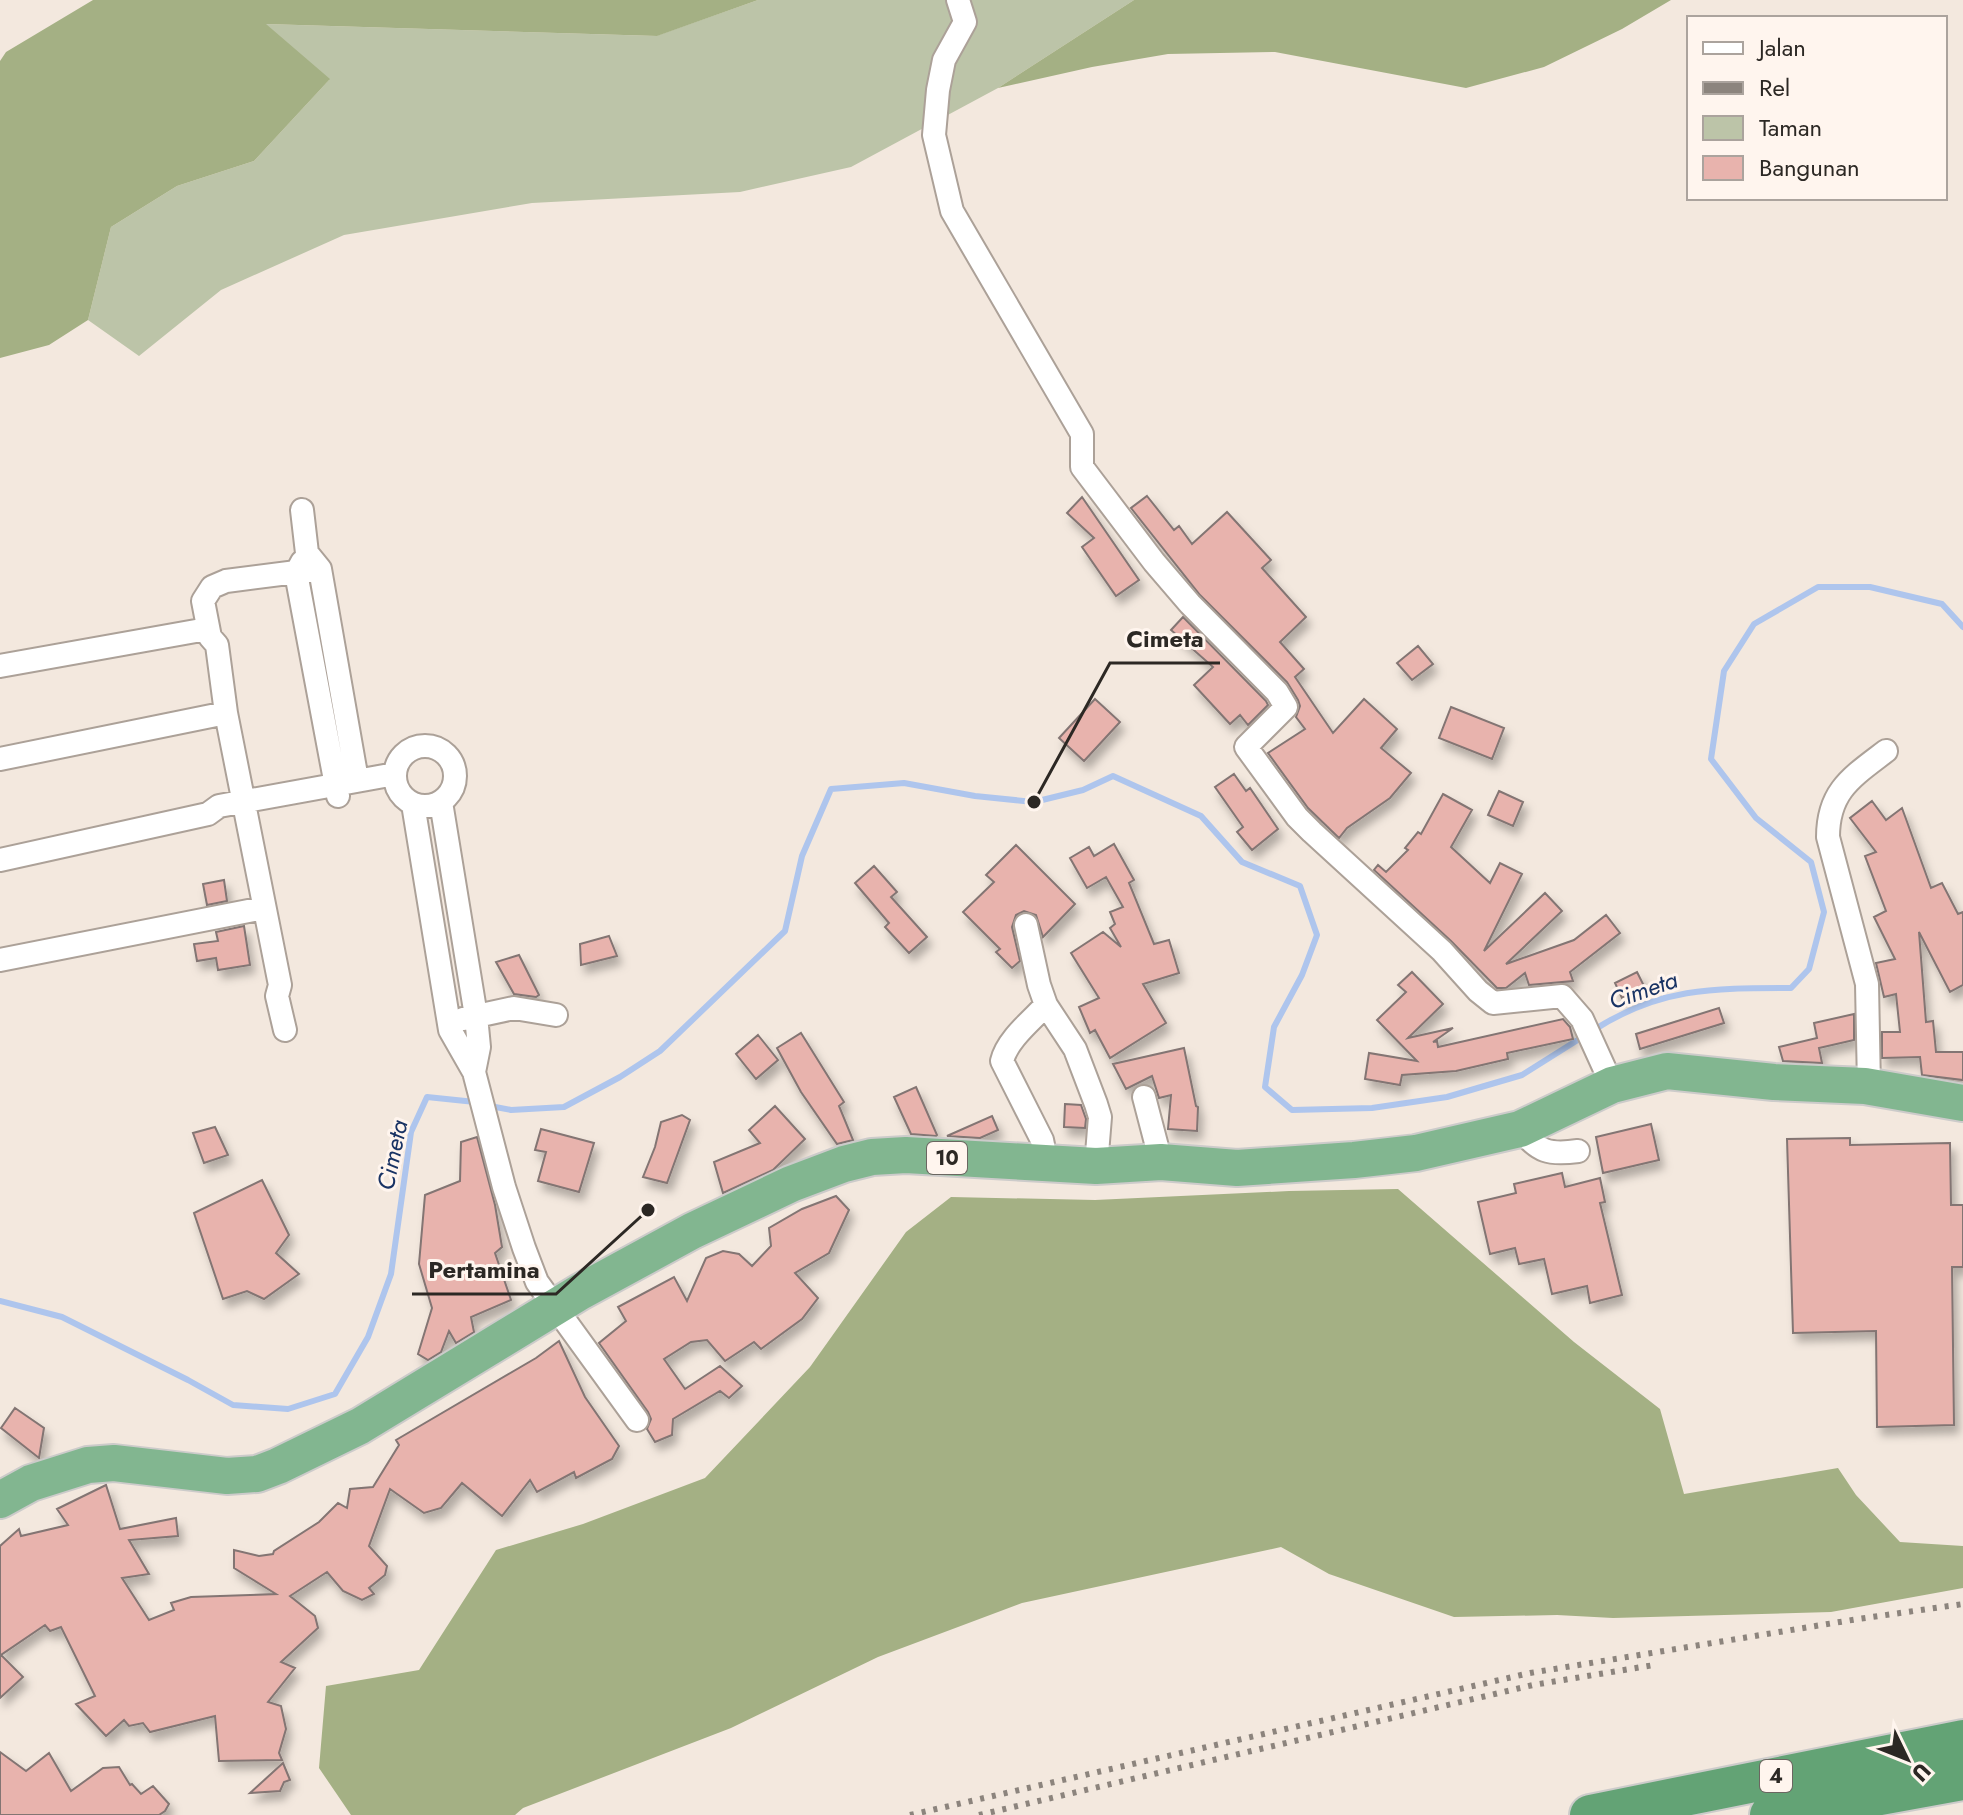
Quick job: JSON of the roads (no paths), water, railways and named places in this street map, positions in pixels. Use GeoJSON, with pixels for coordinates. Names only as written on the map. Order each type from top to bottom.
{"type":"FeatureCollection","features":[{"type":"Feature","properties":{"kind":"highway","name":"10"},"geometry":{"type":"LineString","coordinates":[[0,1500],[31,1483],[88,1465],[114,1463],[227,1476],[257,1474],[301,1457],[360,1426],[580,1292],[692,1231],[791,1184],[872,1157],[906,1155],[1096,1166],[1161,1162],[1237,1168],[1354,1160],[1416,1153],[1520,1129],[1612,1085],[1667,1071],[1774,1082],[1869,1087],[1963,1103]]}},
{"type":"Feature","properties":{"kind":"highway","name":"4"},"geometry":{"type":"LineString","coordinates":[[1590,1815],[1963,1740]]}},
{"type":"Feature","properties":{"kind":"highway","name":"4"},"geometry":{"type":"LineString","coordinates":[[1770,1815],[1963,1780]]}},
{"type":"Feature","properties":{"kind":"street"},"geometry":{"type":"LineString","coordinates":[[958,0],[965,22],[944,60],[934,135],[952,211],[1082,434],[1082,467],[1154,562],[1190,604],[1277,692],[1286,707],[1246,747],[1297,817],[1442,951],[1493,1003],[1562,996],[1582,1019],[1612,1085]]}},
{"type":"Feature","properties":{"kind":"street"},"geometry":{"type":"LineString","coordinates":[[302,510],[343,787]]}},
{"type":"Feature","properties":{"kind":"street"},"geometry":{"type":"LineString","coordinates":[[285,1030],[277,996],[280,985],[257,909],[221,714],[217,645],[208,633],[203,601],[212,587],[226,581],[308,565]]}},
{"type":"Feature","properties":{"kind":"street"},"geometry":{"type":"LineString","coordinates":[[0,666],[208,633]]}},
{"type":"Feature","properties":{"kind":"street"},"geometry":{"type":"LineString","coordinates":[[0,759],[221,714]]}},
{"type":"Feature","properties":{"kind":"street"},"geometry":{"type":"LineString","coordinates":[[417,746],[444,751],[450,758],[455,777],[449,795],[441,802],[422,806],[413,804],[399,792],[395,779],[401,757],[417,746]]}},
{"type":"Feature","properties":{"kind":"street"},"geometry":{"type":"LineString","coordinates":[[1869,1087],[1867,984],[1828,837],[1828,817],[1834,800],[1843,788],[1886,751]]}},
{"type":"Feature","properties":{"kind":"street"},"geometry":{"type":"LineString","coordinates":[[0,860],[208,814],[219,806],[239,808],[395,779]]}},
{"type":"Feature","properties":{"kind":"street"},"geometry":{"type":"LineString","coordinates":[[441,802],[476,1016],[479,1047],[476,1082]]}},
{"type":"Feature","properties":{"kind":"street"},"geometry":{"type":"LineString","coordinates":[[413,804],[449,1023],[476,1082],[524,1248],[537,1282],[637,1420]]}},
{"type":"Feature","properties":{"kind":"street"},"geometry":{"type":"LineString","coordinates":[[0,960],[257,909]]}},
{"type":"Feature","properties":{"kind":"street"},"geometry":{"type":"LineString","coordinates":[[1026,925],[1046,1005],[1075,1049],[1100,1117],[1096,1166]]}},
{"type":"Feature","properties":{"kind":"street"},"geometry":{"type":"LineString","coordinates":[[1046,1005],[1005,1051],[1002,1064],[1021,1094],[1042,1140],[1047,1164]]}},
{"type":"Feature","properties":{"kind":"street"},"geometry":{"type":"LineString","coordinates":[[449,1023],[514,1008],[556,1015]]}},
{"type":"Feature","properties":{"kind":"street"},"geometry":{"type":"LineString","coordinates":[[1144,1097],[1161,1162]]}},
{"type":"Feature","properties":{"kind":"street"},"geometry":{"type":"LineString","coordinates":[[1520,1129],[1528,1140],[1544,1151],[1555,1154],[1578,1151]]}},
{"type":"Feature","properties":{"kind":"waterway","name":"Cimeta"},"geometry":{"type":"LineString","coordinates":[[1594,1030],[1642,1005],[1665,998],[1713,990],[1791,988],[1809,969],[1824,912],[1811,862],[1756,818],[1711,759],[1724,671],[1754,624],[1818,587],[1870,587],[1942,604],[1963,627]]}},
{"type":"Feature","properties":{"kind":"waterway","name":"Cimeta"},"geometry":{"type":"LineString","coordinates":[[490,1106],[511,1110],[564,1107],[660,1051],[785,931],[802,856],[831,789],[904,783],[975,796],[1034,802],[1083,790],[1113,776],[1201,816],[1242,862],[1300,886],[1317,935],[1302,975],[1274,1027],[1265,1087],[1292,1110],[1372,1108],[1447,1097],[1522,1075],[1584,1036]]}},
{"type":"Feature","properties":{"kind":"waterway","name":"Cimeta"},"geometry":{"type":"LineString","coordinates":[[0,1301],[62,1317],[233,1405],[288,1409],[335,1394],[368,1337],[391,1274],[411,1132],[427,1097],[475,1102]]}},
{"type":"Feature","properties":{"kind":"railway"},"geometry":{"type":"LineString","coordinates":[[910,1815],[1530,1673],[1963,1604]]}},
{"type":"Feature","properties":{"kind":"railway"},"geometry":{"type":"LineString","coordinates":[[979,1815],[1533,1685],[1654,1665]]}},
{"type":"Feature","properties":{"kind":"place","name":"Cimeta"},"geometry":{"type":"Point","coordinates":[1034,802]}},
{"type":"Feature","properties":{"kind":"place","name":"Pertamina"},"geometry":{"type":"Point","coordinates":[648,1210]}}]}
